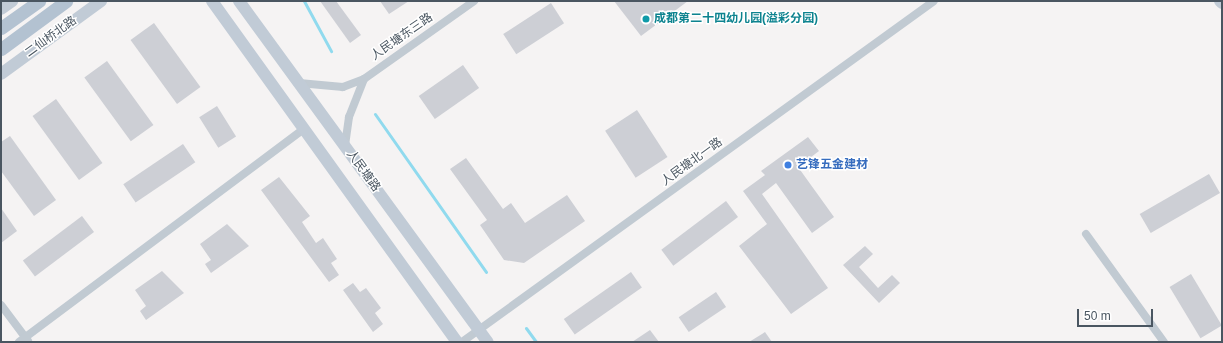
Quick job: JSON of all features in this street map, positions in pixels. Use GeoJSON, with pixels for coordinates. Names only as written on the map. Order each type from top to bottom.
{"type":"FeatureCollection","features":[{"type":"Feature","properties":{"kind":"main road"},"geometry":{"type":"LineString","coordinates":[[1,9],[12,1]]}},
{"type":"Feature","properties":{"kind":"main road"},"geometry":{"type":"LineString","coordinates":[[1,28],[39,1]]}},
{"type":"Feature","properties":{"kind":"main road"},"geometry":{"type":"LineString","coordinates":[[1,49],[66,1]]}},
{"type":"Feature","properties":{"kind":"main road","name":"二仙桥北路"},"geometry":{"type":"LineString","coordinates":[[1,74],[101,1]]}},
{"type":"Feature","properties":{"kind":"main road","name":"人民塘路"},"geometry":{"type":"LineString","coordinates":[[239,1],[488,342]]}},
{"type":"Feature","properties":{"kind":"main road","name":"人民塘路"},"geometry":{"type":"LineString","coordinates":[[212,2],[457,342]]}},
{"type":"Feature","properties":{"kind":"street","name":"人民塘东三路"},"geometry":{"type":"LineString","coordinates":[[299,83],[342,87],[364,79],[474,1]]}},
{"type":"Feature","properties":{"kind":"street","name":"人民塘北一路"},"geometry":{"type":"LineString","coordinates":[[462,342],[480,331],[934,1]]}},
{"type":"Feature","properties":{"kind":"street"},"geometry":{"type":"LineString","coordinates":[[345,146],[349,117],[364,79]]}},
{"type":"Feature","properties":{"kind":"street"},"geometry":{"type":"LineString","coordinates":[[1,305],[24,341],[304,129]]}},
{"type":"Feature","properties":{"kind":"street"},"geometry":{"type":"LineString","coordinates":[[1086,234],[1164,342]]}},
{"type":"Feature","properties":{"kind":"building"},"geometry":{"type":"Polygon","coordinates":[[[320,1],[336,1],[361,35],[350,43],[320,1]]]}},
{"type":"Feature","properties":{"kind":"building"},"geometry":{"type":"Polygon","coordinates":[[[380,1],[409,1],[389,14],[380,1]]]}},
{"type":"Feature","properties":{"kind":"building","name":"成都第二十四幼儿园(溢彩分园)"},"geometry":{"type":"Polygon","coordinates":[[[614,1],[688,1],[641,36],[614,1]]]}},
{"type":"Feature","properties":{"kind":"building"},"geometry":{"type":"Polygon","coordinates":[[[551,3],[564,23],[516,54],[503,34],[551,3]]]}},
{"type":"Feature","properties":{"kind":"building"},"geometry":{"type":"Polygon","coordinates":[[[154,23],[200,87],[177,104],[131,40],[154,23]]]}},
{"type":"Feature","properties":{"kind":"building"},"geometry":{"type":"Polygon","coordinates":[[[107,61],[153,125],[131,141],[84,77],[107,61]]]}},
{"type":"Feature","properties":{"kind":"building"},"geometry":{"type":"Polygon","coordinates":[[[463,65],[479,88],[435,119],[419,96],[463,65]]]}},
{"type":"Feature","properties":{"kind":"building"},"geometry":{"type":"Polygon","coordinates":[[[56,99],[102,163],[79,180],[33,116],[56,99]]]}},
{"type":"Feature","properties":{"kind":"building"},"geometry":{"type":"Polygon","coordinates":[[[217,106],[236,137],[218,148],[199,117],[217,106]]]}},
{"type":"Feature","properties":{"kind":"building"},"geometry":{"type":"Polygon","coordinates":[[[637,110],[667,157],[636,178],[605,131],[637,110]]]}},
{"type":"Feature","properties":{"kind":"building"},"geometry":{"type":"Polygon","coordinates":[[[10,136],[56,200],[34,216],[1,171],[1,142],[10,136]]]}},
{"type":"Feature","properties":{"kind":"building"},"geometry":{"type":"Polygon","coordinates":[[[808,137],[819,151],[798,167],[834,217],[812,233],[776,183],[762,194],[828,288],[791,314],[739,246],[767,224],[743,191],[765,175],[761,171],[808,137]]]}},
{"type":"Feature","properties":{"kind":"building"},"geometry":{"type":"Polygon","coordinates":[[[183,144],[195,162],[136,203],[123,184],[183,144]]]}},
{"type":"Feature","properties":{"kind":"building"},"geometry":{"type":"Polygon","coordinates":[[[466,158],[503,209],[511,203],[525,223],[567,195],[585,221],[524,263],[504,260],[480,225],[487,220],[450,169],[466,158]]]}},
{"type":"Feature","properties":{"kind":"building"},"geometry":{"type":"Polygon","coordinates":[[[1209,174],[1220,193],[1151,233],[1140,214],[1209,174]]]}},
{"type":"Feature","properties":{"kind":"building"},"geometry":{"type":"Polygon","coordinates":[[[279,177],[310,216],[302,222],[316,243],[323,238],[337,259],[331,263],[339,275],[329,282],[261,190],[279,177]]]}},
{"type":"Feature","properties":{"kind":"building"},"geometry":{"type":"Polygon","coordinates":[[[726,201],[738,217],[673,266],[661,250],[726,201]]]}},
{"type":"Feature","properties":{"kind":"building"},"geometry":{"type":"Polygon","coordinates":[[[1,208],[17,231],[1,243],[1,208]]]}},
{"type":"Feature","properties":{"kind":"building"},"geometry":{"type":"Polygon","coordinates":[[[82,216],[94,232],[35,277],[23,261],[82,216]]]}},
{"type":"Feature","properties":{"kind":"building"},"geometry":{"type":"Polygon","coordinates":[[[227,224],[249,246],[211,273],[205,264],[211,260],[200,244],[227,224]]]}},
{"type":"Feature","properties":{"kind":"building"},"geometry":{"type":"Polygon","coordinates":[[[865,246],[873,254],[859,267],[878,288],[892,275],[900,283],[879,303],[843,265],[865,246]]]}},
{"type":"Feature","properties":{"kind":"building"},"geometry":{"type":"Polygon","coordinates":[[[162,271],[184,293],[146,320],[140,311],[146,306],[135,290],[162,271]]]}},
{"type":"Feature","properties":{"kind":"building"},"geometry":{"type":"Polygon","coordinates":[[[631,272],[642,288],[575,335],[564,319],[631,272]]]}},
{"type":"Feature","properties":{"kind":"building"},"geometry":{"type":"Polygon","coordinates":[[[1191,274],[1222,325],[1200,338],[1170,287],[1191,274]]]}},
{"type":"Feature","properties":{"kind":"building"},"geometry":{"type":"Polygon","coordinates":[[[353,283],[360,292],[366,288],[381,308],[375,313],[383,324],[373,332],[343,290],[353,283]]]}},
{"type":"Feature","properties":{"kind":"building"},"geometry":{"type":"Polygon","coordinates":[[[716,292],[726,307],[689,332],[679,317],[716,292]]]}},
{"type":"Feature","properties":{"kind":"building"},"geometry":{"type":"Polygon","coordinates":[[[650,330],[659,342],[632,342],[650,330]]]}},
{"type":"Feature","properties":{"kind":"building"},"geometry":{"type":"Polygon","coordinates":[[[765,332],[772,342],[749,342],[765,332]]]}},
{"type":"Feature","properties":{"kind":"waterway"},"geometry":{"type":"LineString","coordinates":[[304,1],[331,51]]}},
{"type":"Feature","properties":{"kind":"waterway"},"geometry":{"type":"LineString","coordinates":[[375,114],[486,272]]}},
{"type":"Feature","properties":{"kind":"waterway"},"geometry":{"type":"LineString","coordinates":[[526,328],[536,342]]}},
{"type":"Feature","properties":{"kind":"place","name":"成都第二十四幼儿园(溢彩分园)"},"geometry":{"type":"Point","coordinates":[646,19]}},
{"type":"Feature","properties":{"kind":"place","name":"艺锋五金建材"},"geometry":{"type":"Point","coordinates":[788,165]}}]}
